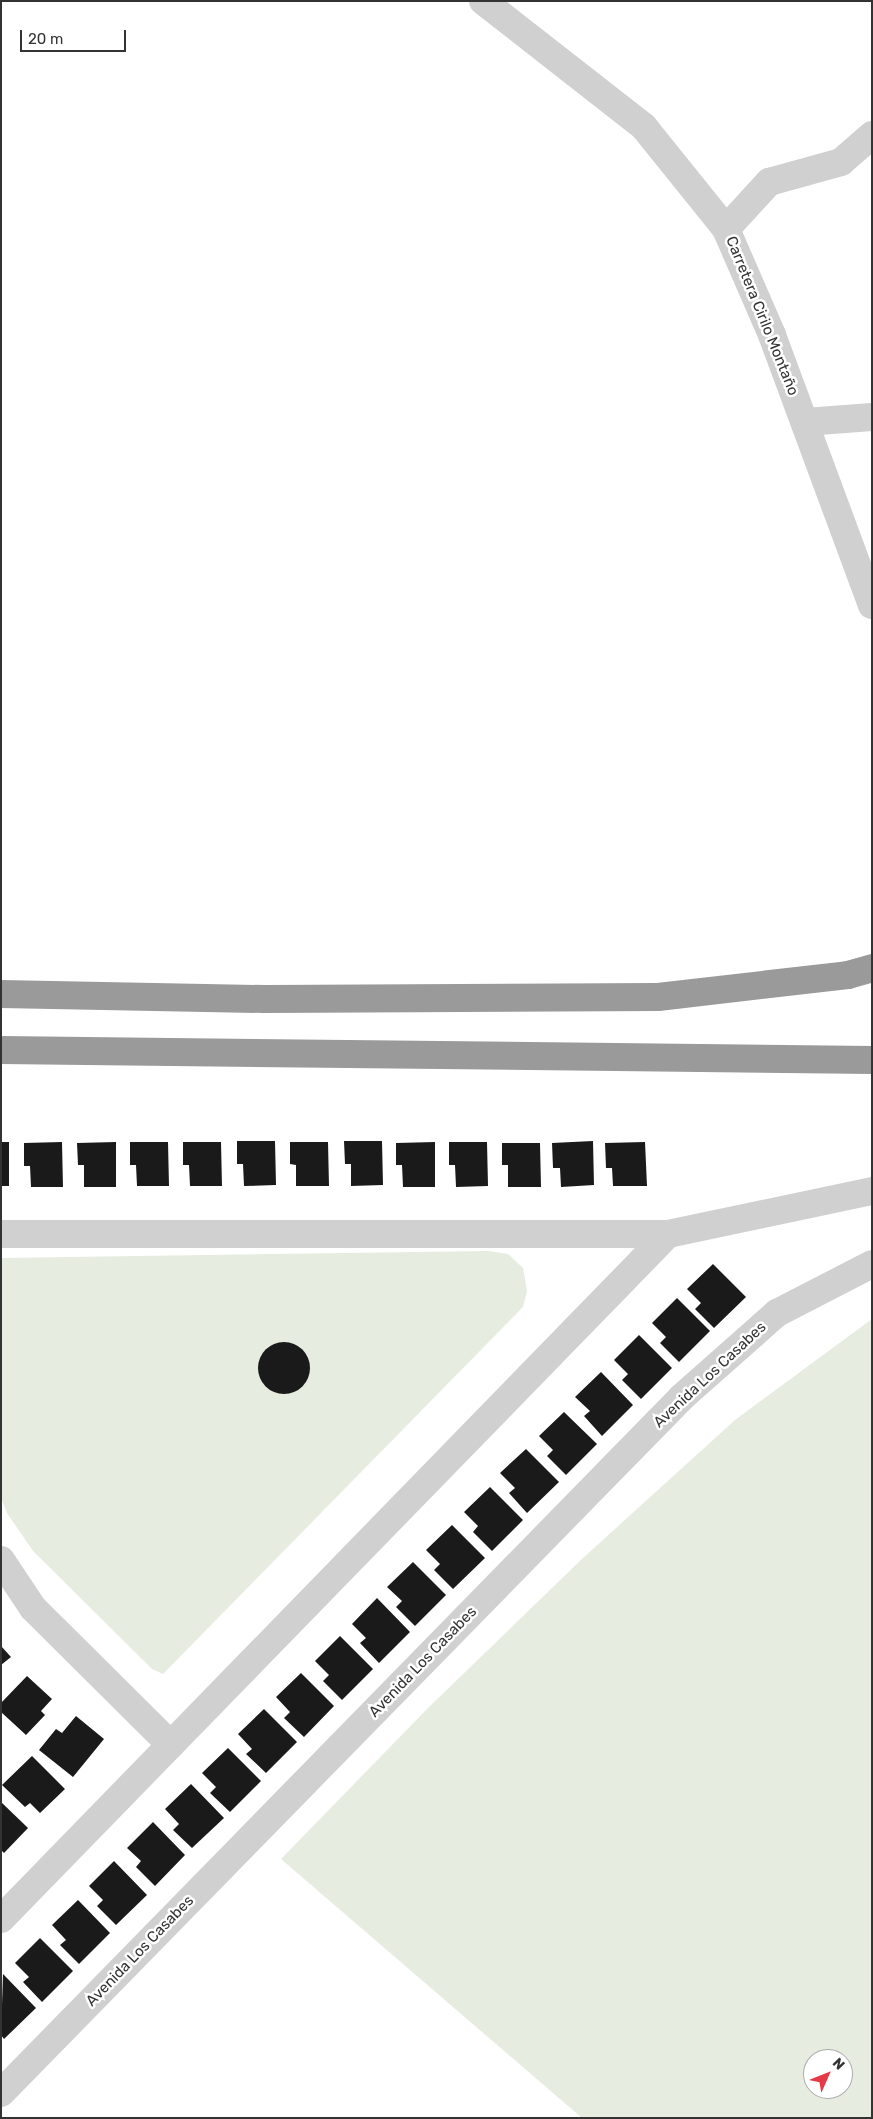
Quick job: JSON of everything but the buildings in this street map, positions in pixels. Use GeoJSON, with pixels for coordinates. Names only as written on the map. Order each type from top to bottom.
{"type":"FeatureCollection","features":[{"type":"Feature","properties":{"kind":"highway"},"geometry":{"type":"LineString","coordinates":[[1,994],[266,999],[658,997],[839,976],[872,968]]}},
{"type":"Feature","properties":{"kind":"highway"},"geometry":{"type":"LineString","coordinates":[[1,1050],[872,1060]]}},
{"type":"Feature","properties":{"kind":"street","name":"Carretera Cirilo Montaño"},"geometry":{"type":"LineString","coordinates":[[483,1],[644,127],[726,229],[772,335],[872,605]]}},
{"type":"Feature","properties":{"kind":"street"},"geometry":{"type":"LineString","coordinates":[[726,229],[769,182],[841,162],[872,135]]}},
{"type":"Feature","properties":{"kind":"street"},"geometry":{"type":"LineString","coordinates":[[805,422],[872,417]]}},
{"type":"Feature","properties":{"kind":"street"},"geometry":{"type":"LineString","coordinates":[[1,1234],[668,1234],[872,1191]]}},
{"type":"Feature","properties":{"kind":"street"},"geometry":{"type":"LineString","coordinates":[[1,1920],[668,1234]]}},
{"type":"Feature","properties":{"kind":"street","name":"Avenida Los Casabes"},"geometry":{"type":"LineString","coordinates":[[1,2093],[682,1397],[777,1314],[872,1264]]}},
{"type":"Feature","properties":{"kind":"street"},"geometry":{"type":"LineString","coordinates":[[1,1560],[33,1608],[171,1745]]}},
{"type":"Feature","properties":{"kind":"shaded area"},"geometry":{"type":"Polygon","coordinates":[[[488,1251],[508,1254],[523,1268],[527,1291],[523,1307],[163,1674],[152,1669],[33,1551],[7,1513],[1,1498],[1,1258],[488,1251]]]}},
{"type":"Feature","properties":{"kind":"shaded area"},"geometry":{"type":"Polygon","coordinates":[[[872,1319],[872,2118],[582,2118],[281,1859],[429,1707],[583,1558],[735,1420],[872,1319]]]}}]}
